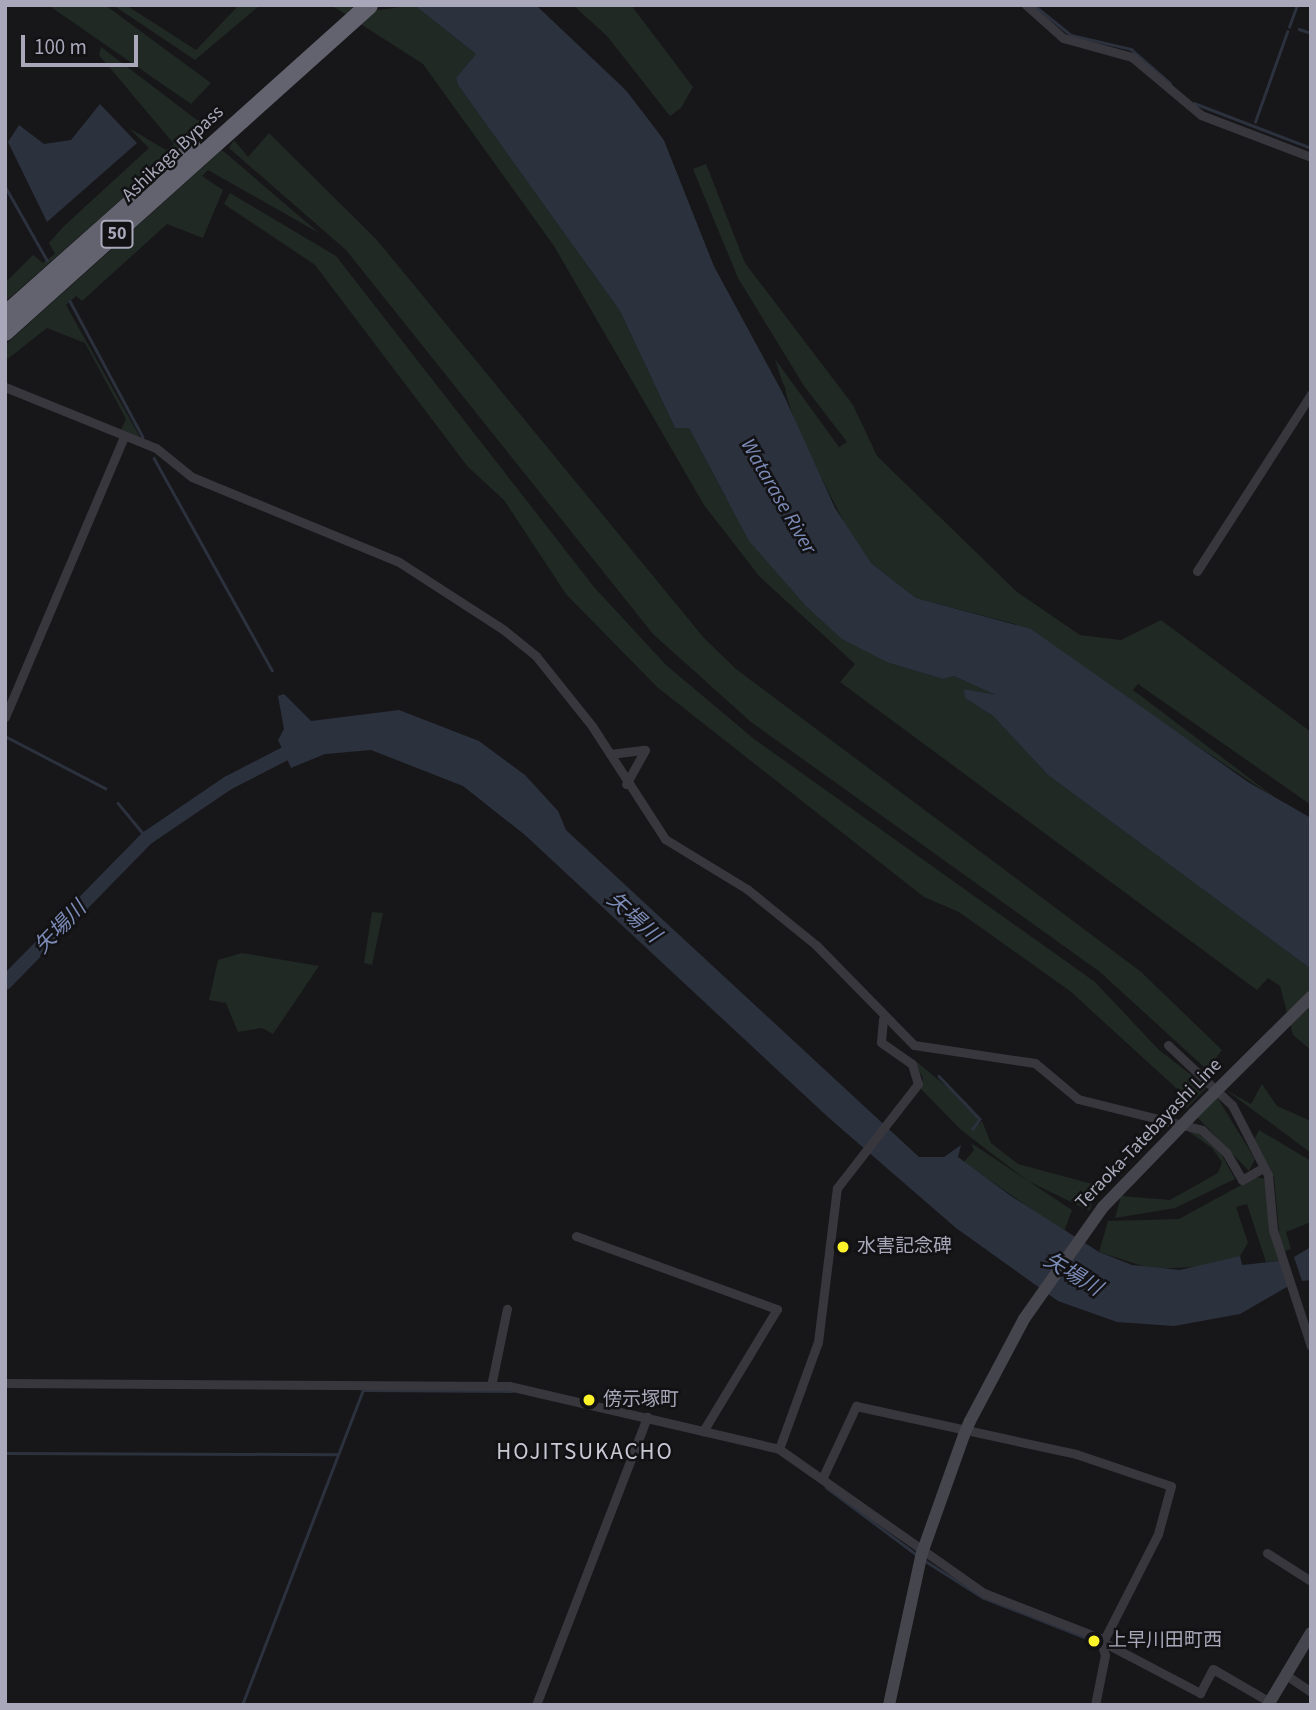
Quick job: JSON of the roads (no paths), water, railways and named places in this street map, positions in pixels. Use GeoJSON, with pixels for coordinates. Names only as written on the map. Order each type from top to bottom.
{"type":"FeatureCollection","features":[{"type":"Feature","properties":{"kind":"highway","name":"Ashikaga Bypass"},"geometry":{"type":"LineString","coordinates":[[5,332],[223,129],[351,5]]}},
{"type":"Feature","properties":{"kind":"highway","name":"Ashikaga Bypass"},"geometry":{"type":"LineString","coordinates":[[5,315],[369,5]]}},
{"type":"Feature","properties":{"kind":"main road","name":"Teraoka-Tatebayashi Line"},"geometry":{"type":"LineString","coordinates":[[922,1553],[971,1421],[1024,1319],[1089,1225],[1218,1087],[1311,997]]}},
{"type":"Feature","properties":{"kind":"main road"},"geometry":{"type":"LineString","coordinates":[[889,1705],[922,1553]]}},
{"type":"Feature","properties":{"kind":"main road"},"geometry":{"type":"LineString","coordinates":[[1269,1703],[1311,1633]]}},
{"type":"Feature","properties":{"kind":"street"},"geometry":{"type":"LineString","coordinates":[[1026,5],[1063,38],[1132,57],[1201,115],[1311,157]]}},
{"type":"Feature","properties":{"kind":"street"},"geometry":{"type":"LineString","coordinates":[[5,387],[156,448],[192,477],[430,579],[536,656],[610,754],[626,783],[665,839],[747,890],[816,945],[846,970],[883,1019],[927,1051],[1028,1061],[1078,1099],[1141,1119],[1191,1125],[1218,1143],[1242,1180],[1263,1168]]}},
{"type":"Feature","properties":{"kind":"street"},"geometry":{"type":"LineString","coordinates":[[1197,571],[1311,394]]}},
{"type":"Feature","properties":{"kind":"street"},"geometry":{"type":"LineString","coordinates":[[5,717],[124,436]]}},
{"type":"Feature","properties":{"kind":"street"},"geometry":{"type":"LineString","coordinates":[[610,754],[645,750],[626,783]]}},
{"type":"Feature","properties":{"kind":"street"},"geometry":{"type":"LineString","coordinates":[[779,1449],[818,1342],[824,1262],[835,1241],[839,1184],[913,1095],[916,1070],[881,1042],[883,1019]]}},
{"type":"Feature","properties":{"kind":"street"},"geometry":{"type":"LineString","coordinates":[[1168,1045],[1218,1087],[1243,1122],[1263,1168],[1281,1257],[1311,1346]]}},
{"type":"Feature","properties":{"kind":"street"},"geometry":{"type":"LineString","coordinates":[[576,1236],[777,1309],[703,1431]]}},
{"type":"Feature","properties":{"kind":"street"},"geometry":{"type":"LineString","coordinates":[[491,1385],[507,1309]]}},
{"type":"Feature","properties":{"kind":"street"},"geometry":{"type":"LineString","coordinates":[[5,1383],[491,1385],[647,1417],[779,1449],[922,1553],[984,1593],[1103,1642],[1200,1693],[1213,1669],[1269,1703]]}},
{"type":"Feature","properties":{"kind":"street"},"geometry":{"type":"LineString","coordinates":[[822,1479],[856,1406],[1076,1454],[1171,1486],[1158,1534],[1103,1642],[1098,1704]]}},
{"type":"Feature","properties":{"kind":"street"},"geometry":{"type":"LineString","coordinates":[[536,1705],[647,1417]]}},
{"type":"Feature","properties":{"kind":"street"},"geometry":{"type":"LineString","coordinates":[[1267,1553],[1311,1581]]}},
{"type":"Feature","properties":{"kind":"street"},"geometry":{"type":"LineString","coordinates":[[1286,1675],[1311,1692]]}},
{"type":"Feature","properties":{"kind":"water","name":"Watarase River"},"geometry":{"type":"Polygon","coordinates":[[[414,5],[536,5],[633,97],[664,140],[714,266],[781,389],[835,508],[871,563],[916,598],[1031,629],[1248,782],[1311,818],[1311,969],[1048,775],[993,716],[965,698],[964,689],[996,695],[954,676],[943,679],[889,663],[842,639],[806,606],[749,541],[689,428],[675,428],[620,311],[458,85],[456,78],[476,54],[414,5]]]}},
{"type":"Feature","properties":{"kind":"water"},"geometry":{"type":"Polygon","coordinates":[[[100,104],[137,143],[47,222],[8,142],[19,125],[44,144],[71,140],[100,104]]]}},
{"type":"Feature","properties":{"kind":"water"},"geometry":{"type":"Polygon","coordinates":[[[284,694],[311,721],[399,710],[479,741],[525,775],[558,811],[566,830],[919,1157],[944,1157],[961,1145],[958,1157],[1011,1196],[1099,1252],[1132,1265],[1180,1270],[1240,1256],[1242,1265],[1279,1261],[1292,1284],[1240,1314],[1174,1326],[1117,1322],[1058,1301],[956,1228],[829,1118],[525,835],[463,786],[371,750],[325,754],[291,768],[278,740],[284,729],[278,696],[284,694]]]}},
{"type":"Feature","properties":{"kind":"water"},"geometry":{"type":"Polygon","coordinates":[[[1311,1247],[1311,1280],[1302,1281],[1294,1257],[1311,1247]]]}},
{"type":"Feature","properties":{"kind":"waterway"},"geometry":{"type":"LineString","coordinates":[[1034,5],[1071,35],[1131,49],[1170,83]]}},
{"type":"Feature","properties":{"kind":"waterway"},"geometry":{"type":"LineString","coordinates":[[1289,27],[1297,5]]}},
{"type":"Feature","properties":{"kind":"waterway"},"geometry":{"type":"LineString","coordinates":[[1299,29],[1311,33]]}},
{"type":"Feature","properties":{"kind":"waterway"},"geometry":{"type":"LineString","coordinates":[[1255,122],[1287,32]]}},
{"type":"Feature","properties":{"kind":"waterway"},"geometry":{"type":"LineString","coordinates":[[1194,103],[1311,148]]}},
{"type":"Feature","properties":{"kind":"waterway"},"geometry":{"type":"LineString","coordinates":[[5,186],[47,260]]}},
{"type":"Feature","properties":{"kind":"waterway"},"geometry":{"type":"LineString","coordinates":[[70,301],[143,437]]}},
{"type":"Feature","properties":{"kind":"waterway"},"geometry":{"type":"LineString","coordinates":[[154,458],[272,670]]}},
{"type":"Feature","properties":{"kind":"waterway"},"geometry":{"type":"LineString","coordinates":[[5,736],[105,788]]}},
{"type":"Feature","properties":{"kind":"waterway","name":"矢場川"},"geometry":{"type":"LineString","coordinates":[[5,983],[147,838],[228,783],[302,745]]}},
{"type":"Feature","properties":{"kind":"waterway"},"geometry":{"type":"LineString","coordinates":[[118,803],[147,838]]}},
{"type":"Feature","properties":{"kind":"waterway"},"geometry":{"type":"LineString","coordinates":[[939,1076],[980,1119],[973,1129]]}},
{"type":"Feature","properties":{"kind":"waterway"},"geometry":{"type":"LineString","coordinates":[[242,1705],[363,1390],[512,1391]]}},
{"type":"Feature","properties":{"kind":"waterway"},"geometry":{"type":"LineString","coordinates":[[5,1453],[338,1454]]}},
{"type":"Feature","properties":{"kind":"waterway"},"geometry":{"type":"LineString","coordinates":[[826,1487],[916,1554]]}},
{"type":"Feature","properties":{"kind":"waterway"},"geometry":{"type":"LineString","coordinates":[[924,1560],[982,1597],[1097,1642]]}},
{"type":"Feature","properties":{"kind":"place","name":"水害記念碑"},"geometry":{"type":"Point","coordinates":[843,1247]}},
{"type":"Feature","properties":{"kind":"place","name":"傍示塚町"},"geometry":{"type":"Point","coordinates":[589,1400]}},
{"type":"Feature","properties":{"kind":"place","name":"上早川田町西"},"geometry":{"type":"Point","coordinates":[1094,1641]}},
{"type":"Feature","properties":{"kind":"district","name":"HOJITSUKACHO"},"geometry":{"type":"Point","coordinates":[585,1452]}}]}
